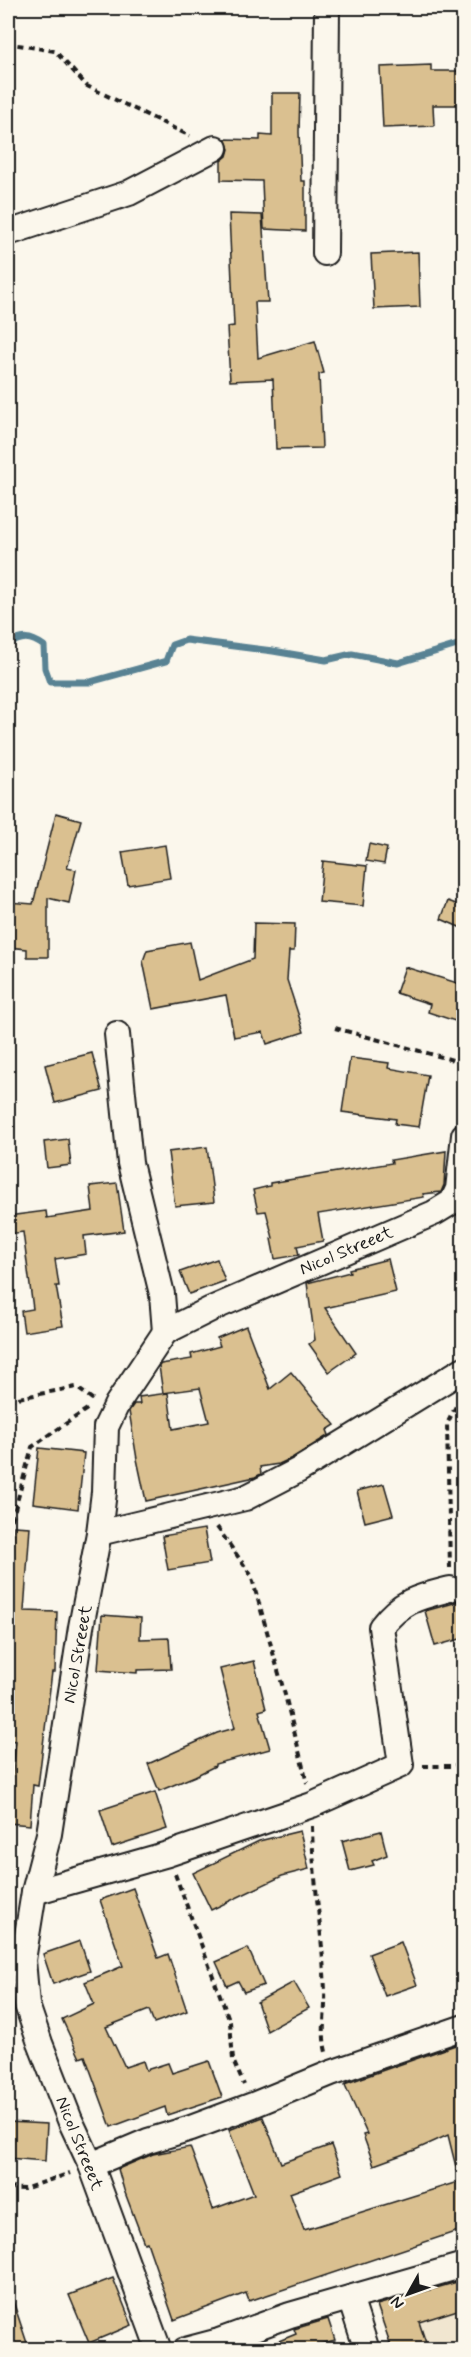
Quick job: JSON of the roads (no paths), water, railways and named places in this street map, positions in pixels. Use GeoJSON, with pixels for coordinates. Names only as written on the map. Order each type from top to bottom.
{"type":"FeatureCollection","features":[{"type":"Feature","properties":{"kind":"street"},"geometry":{"type":"LineString","coordinates":[[325,253],[327,8]]}},
{"type":"Feature","properties":{"kind":"street"},"geometry":{"type":"LineString","coordinates":[[8,233],[129,193],[215,148]]}},
{"type":"Feature","properties":{"kind":"street"},"geometry":{"type":"LineString","coordinates":[[117,1034],[130,1163],[162,1294],[165,1332]]}},
{"type":"Feature","properties":{"kind":"street","name":"Nicol Streeet"},"geometry":{"type":"LineString","coordinates":[[159,2349],[91,2165],[70,2120],[40,2043],[27,2005],[23,1960],[34,1892],[49,1834],[81,1627],[99,1533],[104,1492],[106,1427],[117,1404],[165,1332],[452,1202],[458,1189],[464,1135]]}},
{"type":"Feature","properties":{"kind":"street"},"geometry":{"type":"LineString","coordinates":[[99,1533],[245,1498],[299,1470],[464,1369]]}},
{"type":"Feature","properties":{"kind":"street"},"geometry":{"type":"LineString","coordinates":[[34,1892],[168,1854],[312,1805],[401,1765],[381,1627],[392,1613],[411,1599],[450,1589]]}},
{"type":"Feature","properties":{"kind":"street"},"geometry":{"type":"LineString","coordinates":[[91,2165],[148,2141],[253,2105],[331,2073],[464,2027]]}},
{"type":"Feature","properties":{"kind":"street"},"geometry":{"type":"LineString","coordinates":[[185,2349],[219,2341],[290,2315],[464,2265]]}},
{"type":"Feature","properties":{"kind":"street"},"geometry":{"type":"LineString","coordinates":[[350,2298],[367,2349]]}},
{"type":"Feature","properties":{"kind":"waterway"},"geometry":{"type":"LineString","coordinates":[[8,645],[26,638],[44,646],[45,668],[50,682],[90,682],[166,661],[172,645],[186,640],[326,660],[352,654],[398,663],[464,643]]}}]}
